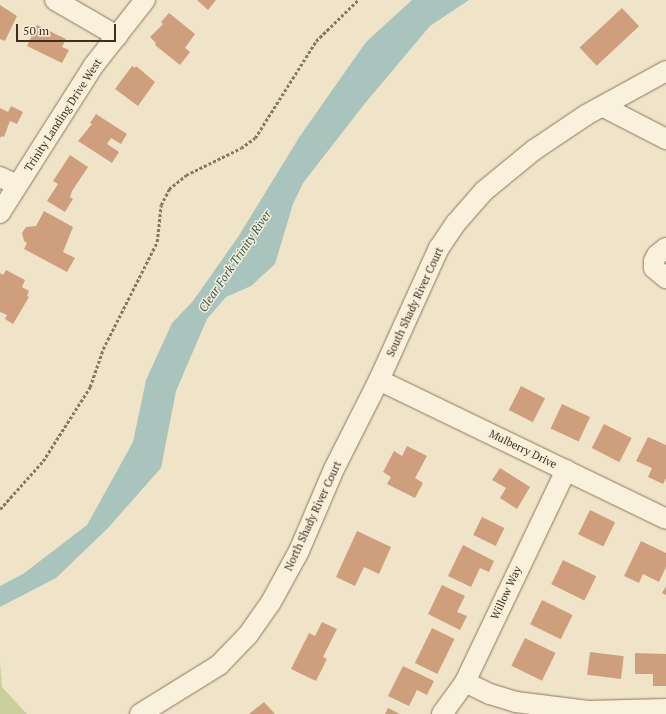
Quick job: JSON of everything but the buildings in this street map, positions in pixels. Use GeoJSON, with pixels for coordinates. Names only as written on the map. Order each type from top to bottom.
{"type":"FeatureCollection","features":[{"type":"Feature","properties":{"kind":"street"},"geometry":{"type":"LineString","coordinates":[[55,0],[117,36]]}},
{"type":"Feature","properties":{"kind":"street","name":"Trinity Landing Drive West"},"geometry":{"type":"LineString","coordinates":[[0,213],[8,181],[144,0]]}},
{"type":"Feature","properties":{"kind":"street","name":"South Shady River Court"},"geometry":{"type":"LineString","coordinates":[[379,380],[439,248],[456,223],[484,190],[534,150],[586,115],[604,107],[666,71]]}},
{"type":"Feature","properties":{"kind":"street"},"geometry":{"type":"LineString","coordinates":[[604,107],[666,139]]}},
{"type":"Feature","properties":{"kind":"street"},"geometry":{"type":"LineString","coordinates":[[666,248],[656,255],[654,268],[666,278]]}},
{"type":"Feature","properties":{"kind":"street","name":"Mulberry Drive"},"geometry":{"type":"LineString","coordinates":[[379,380],[666,519]]}},
{"type":"Feature","properties":{"kind":"street","name":"North Shady River Court"},"geometry":{"type":"LineString","coordinates":[[140,714],[219,665],[248,635],[270,604],[299,551],[337,463],[379,380]]}},
{"type":"Feature","properties":{"kind":"street","name":"Willow Way"},"geometry":{"type":"LineString","coordinates":[[442,714],[465,682],[566,470]]}},
{"type":"Feature","properties":{"kind":"street"},"geometry":{"type":"LineString","coordinates":[[465,682],[490,694],[516,702],[588,711],[666,709]]}},
{"type":"Feature","properties":{"kind":"path"},"geometry":{"type":"LineString","coordinates":[[0,509],[43,461],[90,387],[103,349],[156,242],[161,205],[169,188],[186,175],[240,148],[254,138],[316,41],[358,0]]}},
{"type":"Feature","properties":{"kind":"green space"},"geometry":{"type":"Polygon","coordinates":[[[0,662],[2,687],[27,714],[0,714],[0,662]]]}},
{"type":"Feature","properties":{"kind":"water","name":"Clear Fork Trinity River"},"geometry":{"type":"Polygon","coordinates":[[[412,0],[469,0],[430,26],[366,102],[303,183],[293,204],[275,264],[251,286],[226,297],[207,319],[176,391],[161,468],[108,528],[56,578],[0,607],[0,586],[23,574],[87,525],[133,442],[146,380],[172,323],[193,301],[238,237],[300,136],[366,42],[412,0]]]}}]}
